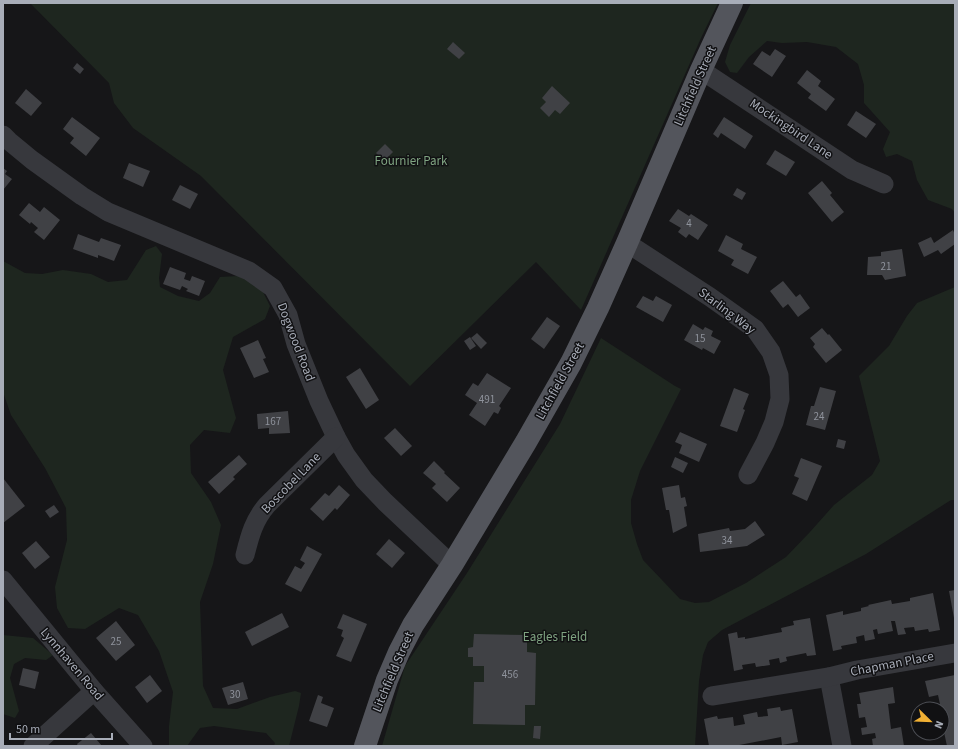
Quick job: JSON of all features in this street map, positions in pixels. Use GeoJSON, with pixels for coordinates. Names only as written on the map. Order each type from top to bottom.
{"type":"FeatureCollection","features":[{"type":"Feature","properties":{"kind":"main road","name":"Litchfield Street"},"geometry":{"type":"LineString","coordinates":[[365,746],[387,680],[399,652],[526,442],[571,363],[598,308],[701,70],[732,3]]}},
{"type":"Feature","properties":{"kind":"street","name":"Mockingbird Lane"},"geometry":{"type":"LineString","coordinates":[[701,70],[852,170],[884,184]]}},
{"type":"Feature","properties":{"kind":"street","name":"Dogwood Road"},"geometry":{"type":"LineString","coordinates":[[3,135],[32,160],[82,196],[108,212],[249,271],[273,288],[288,315],[296,344],[319,401],[346,456],[364,480],[385,502],[452,565]]}},
{"type":"Feature","properties":{"kind":"street","name":"Starling Way"},"geometry":{"type":"LineString","coordinates":[[627,243],[710,296],[755,329],[771,352],[779,375],[780,399],[774,422],[748,475]]}},
{"type":"Feature","properties":{"kind":"street","name":"Boscobel Lane"},"geometry":{"type":"LineString","coordinates":[[245,555],[251,532],[260,514],[267,505],[336,437]]}},
{"type":"Feature","properties":{"kind":"street","name":"Lynnhaven Road"},"geometry":{"type":"LineString","coordinates":[[3,580],[94,691],[143,746]]}},
{"type":"Feature","properties":{"kind":"street","name":"Chapman Place"},"geometry":{"type":"LineString","coordinates":[[712,696],[829,677],[857,670],[955,653]]}},
{"type":"Feature","properties":{"kind":"street"},"geometry":{"type":"LineString","coordinates":[[829,677],[842,746]]}},
{"type":"Feature","properties":{"kind":"street"},"geometry":{"type":"LineString","coordinates":[[32,746],[94,691]]}},
{"type":"Feature","properties":{"kind":"green space","name":"Fournier Park"},"geometry":{"type":"Polygon","coordinates":[[[30,3],[718,3],[701,38],[581,310],[536,262],[410,386],[201,176],[133,128],[114,103],[109,83],[30,3]]]}},
{"type":"Feature","properties":{"kind":"green space"},"geometry":{"type":"Polygon","coordinates":[[[751,3],[955,3],[955,213],[952,209],[928,200],[917,180],[912,161],[897,154],[886,157],[883,149],[890,132],[864,103],[864,85],[858,64],[836,47],[807,42],[782,43],[767,41],[749,57],[737,73],[730,72],[725,62],[730,45],[751,3]]]}},
{"type":"Feature","properties":{"kind":"green space"},"geometry":{"type":"Polygon","coordinates":[[[156,246],[162,254],[159,278],[160,287],[178,296],[199,301],[210,293],[220,277],[239,276],[261,288],[270,306],[265,319],[233,337],[223,370],[236,418],[230,433],[204,430],[190,445],[191,473],[211,502],[221,525],[213,564],[200,602],[203,686],[213,708],[237,709],[270,697],[295,691],[301,693],[289,746],[274,746],[275,743],[266,733],[214,726],[200,728],[187,746],[169,746],[169,726],[173,692],[159,651],[138,615],[119,608],[85,629],[68,628],[57,608],[55,587],[67,540],[66,508],[45,468],[11,415],[3,392],[3,261],[25,273],[42,274],[63,270],[91,274],[108,282],[127,280],[146,250],[156,246]]]}},
{"type":"Feature","properties":{"kind":"green space","name":"Eagles Field"},"geometry":{"type":"Polygon","coordinates":[[[955,287],[955,500],[951,500],[866,554],[722,630],[708,642],[703,655],[699,681],[695,746],[382,746],[405,666],[467,573],[560,424],[601,338],[681,389],[640,471],[631,500],[631,523],[643,560],[680,599],[695,603],[709,602],[746,583],[786,557],[834,505],[872,475],[880,461],[859,376],[889,346],[907,316],[917,303],[955,287]]]}},
{"type":"Feature","properties":{"kind":"green space"},"geometry":{"type":"Polygon","coordinates":[[[3,635],[33,638],[53,655],[46,660],[25,658],[14,664],[10,678],[19,711],[15,718],[3,714],[3,635]]]}},
{"type":"Feature","properties":{"kind":"building"},"geometry":{"type":"Polygon","coordinates":[[[453,42],[465,53],[459,59],[447,49],[453,42]]]}},
{"type":"Feature","properties":{"kind":"building"},"geometry":{"type":"Polygon","coordinates":[[[775,49],[786,56],[772,77],[753,64],[762,51],[770,56],[775,49]]]}},
{"type":"Feature","properties":{"kind":"building"},"geometry":{"type":"Polygon","coordinates":[[[77,63],[84,69],[80,74],[73,68],[77,63]]]}},
{"type":"Feature","properties":{"kind":"building"},"geometry":{"type":"Polygon","coordinates":[[[807,70],[821,81],[818,86],[835,99],[826,111],[808,98],[811,94],[797,83],[807,70]]]}},
{"type":"Feature","properties":{"kind":"building"},"geometry":{"type":"Polygon","coordinates":[[[552,86],[570,103],[560,114],[555,110],[549,117],[540,108],[546,102],[542,98],[552,86]]]}},
{"type":"Feature","properties":{"kind":"building"},"geometry":{"type":"Polygon","coordinates":[[[26,89],[42,103],[31,116],[15,103],[26,89]]]}},
{"type":"Feature","properties":{"kind":"building"},"geometry":{"type":"Polygon","coordinates":[[[856,111],[876,124],[866,138],[847,125],[856,111]]]}},
{"type":"Feature","properties":{"kind":"building"},"geometry":{"type":"Polygon","coordinates":[[[72,117],[100,138],[86,156],[70,143],[74,138],[63,129],[72,117]]]}},
{"type":"Feature","properties":{"kind":"building"},"geometry":{"type":"Polygon","coordinates":[[[724,117],[753,136],[745,149],[721,133],[718,138],[713,134],[724,117]]]}},
{"type":"Feature","properties":{"kind":"building"},"geometry":{"type":"Polygon","coordinates":[[[385,144],[393,152],[384,161],[376,153],[385,144]]]}},
{"type":"Feature","properties":{"kind":"building"},"geometry":{"type":"Polygon","coordinates":[[[775,150],[795,162],[786,176],[766,164],[775,150]]]}},
{"type":"Feature","properties":{"kind":"building"},"geometry":{"type":"Polygon","coordinates":[[[129,163],[150,171],[143,187],[123,178],[129,163]]]}},
{"type":"Feature","properties":{"kind":"building"},"geometry":{"type":"Polygon","coordinates":[[[3,168],[7,171],[5,174],[12,179],[3,190],[3,168]]]}},
{"type":"Feature","properties":{"kind":"building"},"geometry":{"type":"Polygon","coordinates":[[[822,181],[832,193],[830,195],[844,212],[832,222],[808,193],[822,181]]]}},
{"type":"Feature","properties":{"kind":"building"},"geometry":{"type":"Polygon","coordinates":[[[180,185],[198,194],[190,209],[172,200],[180,185]]]}},
{"type":"Feature","properties":{"kind":"building"},"geometry":{"type":"Polygon","coordinates":[[[737,188],[746,193],[742,200],[733,195],[737,188]]]}},
{"type":"Feature","properties":{"kind":"building"},"geometry":{"type":"Polygon","coordinates":[[[29,203],[40,212],[44,207],[60,220],[44,240],[34,232],[38,228],[31,222],[30,224],[19,215],[29,203]]]}},
{"type":"Feature","properties":{"kind":"building"},"geometry":{"type":"Polygon","coordinates":[[[678,209],[689,216],[691,214],[708,225],[698,240],[689,234],[686,238],[678,232],[681,228],[669,221],[678,209]]]}},
{"type":"Feature","properties":{"kind":"building"},"geometry":{"type":"Polygon","coordinates":[[[953,230],[955,235],[955,244],[941,254],[938,250],[924,257],[918,243],[931,237],[934,243],[953,230]]]}},
{"type":"Feature","properties":{"kind":"building"},"geometry":{"type":"Polygon","coordinates":[[[78,234],[99,242],[101,238],[121,245],[114,261],[98,255],[98,258],[73,249],[78,234]]]}},
{"type":"Feature","properties":{"kind":"building"},"geometry":{"type":"Polygon","coordinates":[[[726,235],[743,244],[741,249],[757,257],[748,274],[731,265],[734,260],[718,251],[726,235]]]}},
{"type":"Feature","properties":{"kind":"building"},"geometry":{"type":"Polygon","coordinates":[[[902,249],[906,276],[885,280],[882,275],[867,275],[868,257],[881,256],[881,252],[902,249]]]}},
{"type":"Feature","properties":{"kind":"building"},"geometry":{"type":"Polygon","coordinates":[[[170,267],[186,273],[184,279],[190,281],[192,276],[205,281],[199,296],[186,291],[188,289],[182,286],[180,290],[163,284],[170,267]]]}},
{"type":"Feature","properties":{"kind":"building"},"geometry":{"type":"Polygon","coordinates":[[[783,281],[796,297],[800,294],[810,308],[798,317],[788,304],[783,308],[770,291],[783,281]]]}},
{"type":"Feature","properties":{"kind":"building"},"geometry":{"type":"Polygon","coordinates":[[[643,296],[653,301],[656,296],[672,305],[663,322],[636,307],[643,296]]]}},
{"type":"Feature","properties":{"kind":"building"},"geometry":{"type":"Polygon","coordinates":[[[547,317],[560,326],[544,349],[531,339],[547,317]]]}},
{"type":"Feature","properties":{"kind":"building"},"geometry":{"type":"Polygon","coordinates":[[[693,324],[703,330],[705,327],[713,331],[711,336],[721,341],[714,354],[703,348],[702,350],[684,340],[693,324]]]}},
{"type":"Feature","properties":{"kind":"building"},"geometry":{"type":"Polygon","coordinates":[[[822,328],[842,350],[826,363],[813,347],[815,344],[810,338],[822,328]]]}},
{"type":"Feature","properties":{"kind":"building"},"geometry":{"type":"Polygon","coordinates":[[[477,333],[487,343],[481,349],[471,338],[477,333]]]}},
{"type":"Feature","properties":{"kind":"building"},"geometry":{"type":"Polygon","coordinates":[[[470,337],[476,346],[470,350],[464,341],[470,337]]]}},
{"type":"Feature","properties":{"kind":"building"},"geometry":{"type":"Polygon","coordinates":[[[258,340],[266,358],[263,359],[269,372],[254,378],[240,348],[258,340]]]}},
{"type":"Feature","properties":{"kind":"building"},"geometry":{"type":"Polygon","coordinates":[[[360,368],[379,400],[366,409],[346,377],[360,368]]]}},
{"type":"Feature","properties":{"kind":"building"},"geometry":{"type":"Polygon","coordinates":[[[487,373],[511,388],[499,406],[501,408],[498,414],[494,412],[485,426],[469,415],[477,403],[465,395],[473,383],[478,386],[487,373]]]}},
{"type":"Feature","properties":{"kind":"building"},"geometry":{"type":"Polygon","coordinates":[[[820,387],[836,391],[825,430],[806,425],[811,406],[814,406],[820,387]]]}},
{"type":"Feature","properties":{"kind":"building"},"geometry":{"type":"Polygon","coordinates":[[[734,388],[749,394],[743,409],[745,410],[737,432],[720,426],[734,388]]]}},
{"type":"Feature","properties":{"kind":"building"},"geometry":{"type":"Polygon","coordinates":[[[288,411],[290,433],[269,434],[269,428],[258,429],[257,414],[288,411]]]}},
{"type":"Feature","properties":{"kind":"building"},"geometry":{"type":"Polygon","coordinates":[[[395,428],[412,446],[401,456],[384,438],[395,428]]]}},
{"type":"Feature","properties":{"kind":"building"},"geometry":{"type":"Polygon","coordinates":[[[680,432],[707,444],[699,462],[679,453],[682,445],[675,442],[680,432]]]}},
{"type":"Feature","properties":{"kind":"building"},"geometry":{"type":"Polygon","coordinates":[[[838,439],[846,441],[844,449],[836,447],[838,439]]]}},
{"type":"Feature","properties":{"kind":"building"},"geometry":{"type":"Polygon","coordinates":[[[239,455],[247,464],[233,477],[235,479],[219,494],[208,482],[239,455]]]}},
{"type":"Feature","properties":{"kind":"building"},"geometry":{"type":"Polygon","coordinates":[[[675,457],[688,463],[683,473],[671,467],[675,457]]]}},
{"type":"Feature","properties":{"kind":"building"},"geometry":{"type":"Polygon","coordinates":[[[801,458],[822,466],[807,501],[792,494],[799,478],[794,476],[801,458]]]}},
{"type":"Feature","properties":{"kind":"building"},"geometry":{"type":"Polygon","coordinates":[[[434,461],[460,488],[447,502],[432,488],[436,484],[423,473],[434,461]]]}},
{"type":"Feature","properties":{"kind":"building"},"geometry":{"type":"Polygon","coordinates":[[[3,478],[25,506],[3,523],[3,478]]]}},
{"type":"Feature","properties":{"kind":"building"},"geometry":{"type":"Polygon","coordinates":[[[339,485],[350,495],[337,510],[335,508],[323,521],[310,509],[325,493],[329,496],[339,485]]]}},
{"type":"Feature","properties":{"kind":"building"},"geometry":{"type":"Polygon","coordinates":[[[679,485],[681,498],[685,497],[687,506],[684,507],[687,526],[673,533],[669,510],[666,510],[662,488],[679,485]]]}},
{"type":"Feature","properties":{"kind":"building"},"geometry":{"type":"Polygon","coordinates":[[[54,505],[59,512],[50,518],[45,511],[54,505]]]}},
{"type":"Feature","properties":{"kind":"building"},"geometry":{"type":"Polygon","coordinates":[[[755,521],[765,535],[747,546],[700,552],[698,534],[729,528],[730,531],[745,529],[755,521]]]}},
{"type":"Feature","properties":{"kind":"building"},"geometry":{"type":"Polygon","coordinates":[[[389,539],[405,553],[392,568],[376,554],[389,539]]]}},
{"type":"Feature","properties":{"kind":"building"},"geometry":{"type":"Polygon","coordinates":[[[36,541],[50,557],[35,569],[22,553],[36,541]]]}},
{"type":"Feature","properties":{"kind":"building"},"geometry":{"type":"Polygon","coordinates":[[[307,546],[322,554],[301,592],[285,584],[295,566],[301,569],[305,563],[300,560],[307,546]]]}},
{"type":"Feature","properties":{"kind":"building"},"geometry":{"type":"Polygon","coordinates":[[[955,590],[955,618],[954,618],[949,591],[955,590]]]}},
{"type":"Feature","properties":{"kind":"building"},"geometry":{"type":"Polygon","coordinates":[[[933,593],[940,630],[929,632],[928,629],[915,631],[914,627],[904,628],[906,634],[898,635],[895,621],[891,621],[893,631],[878,634],[877,629],[873,630],[875,639],[865,641],[864,635],[856,637],[857,643],[841,646],[842,649],[833,651],[826,615],[843,611],[843,615],[861,611],[861,608],[869,606],[868,605],[891,600],[892,604],[910,601],[910,598],[933,593]]]}},
{"type":"Feature","properties":{"kind":"building"},"geometry":{"type":"Polygon","coordinates":[[[282,613],[289,627],[252,646],[245,632],[282,613]]]}},
{"type":"Feature","properties":{"kind":"building"},"geometry":{"type":"Polygon","coordinates":[[[343,614],[367,624],[351,662],[336,656],[344,638],[341,636],[343,630],[337,628],[343,614]]]}},
{"type":"Feature","properties":{"kind":"building"},"geometry":{"type":"Polygon","coordinates":[[[810,618],[816,655],[807,656],[806,653],[786,657],[787,661],[780,663],[779,658],[769,660],[770,665],[756,667],[755,663],[742,665],[743,669],[734,671],[728,634],[737,632],[738,638],[745,637],[745,639],[782,632],[781,628],[794,625],[793,621],[810,618]]]}},
{"type":"Feature","properties":{"kind":"building"},"geometry":{"type":"Polygon","coordinates":[[[116,621],[135,645],[116,661],[96,638],[116,621]]]}},
{"type":"Feature","properties":{"kind":"building"},"geometry":{"type":"Polygon","coordinates":[[[474,634],[527,635],[527,652],[536,653],[535,705],[525,705],[525,725],[473,724],[474,682],[484,682],[484,666],[473,666],[473,657],[468,657],[468,648],[473,647],[474,634]]]}},
{"type":"Feature","properties":{"kind":"building"},"geometry":{"type":"Polygon","coordinates":[[[23,668],[39,672],[35,689],[19,685],[23,668]]]}},
{"type":"Feature","properties":{"kind":"building"},"geometry":{"type":"Polygon","coordinates":[[[150,675],[162,691],[147,703],[135,687],[150,675]]]}},
{"type":"Feature","properties":{"kind":"building"},"geometry":{"type":"Polygon","coordinates":[[[955,675],[955,746],[947,746],[946,741],[950,741],[950,701],[939,701],[938,695],[929,697],[925,681],[955,675]]]}},
{"type":"Feature","properties":{"kind":"building"},"geometry":{"type":"Polygon","coordinates":[[[243,682],[248,699],[228,705],[222,688],[243,682]]]}},
{"type":"Feature","properties":{"kind":"building"},"geometry":{"type":"Polygon","coordinates":[[[893,687],[895,703],[888,704],[891,729],[901,727],[904,746],[873,746],[872,739],[876,738],[875,733],[862,735],[861,728],[867,727],[865,717],[859,718],[857,704],[861,704],[859,693],[893,687]]]}},
{"type":"Feature","properties":{"kind":"building"},"geometry":{"type":"Polygon","coordinates":[[[318,695],[323,697],[321,703],[334,708],[327,727],[309,721],[318,695]]]}},
{"type":"Feature","properties":{"kind":"building"},"geometry":{"type":"Polygon","coordinates":[[[780,707],[781,711],[792,709],[798,742],[782,745],[781,737],[734,746],[709,746],[704,719],[717,716],[718,719],[733,717],[734,726],[745,724],[743,715],[757,712],[758,717],[768,716],[767,709],[780,707]]]}},
{"type":"Feature","properties":{"kind":"building"},"geometry":{"type":"Polygon","coordinates":[[[534,726],[541,726],[540,739],[533,738],[534,726]]]}},
{"type":"Feature","properties":{"kind":"building"},"geometry":{"type":"Polygon","coordinates":[[[91,733],[102,746],[78,746],[77,744],[91,733]]]}}]}
